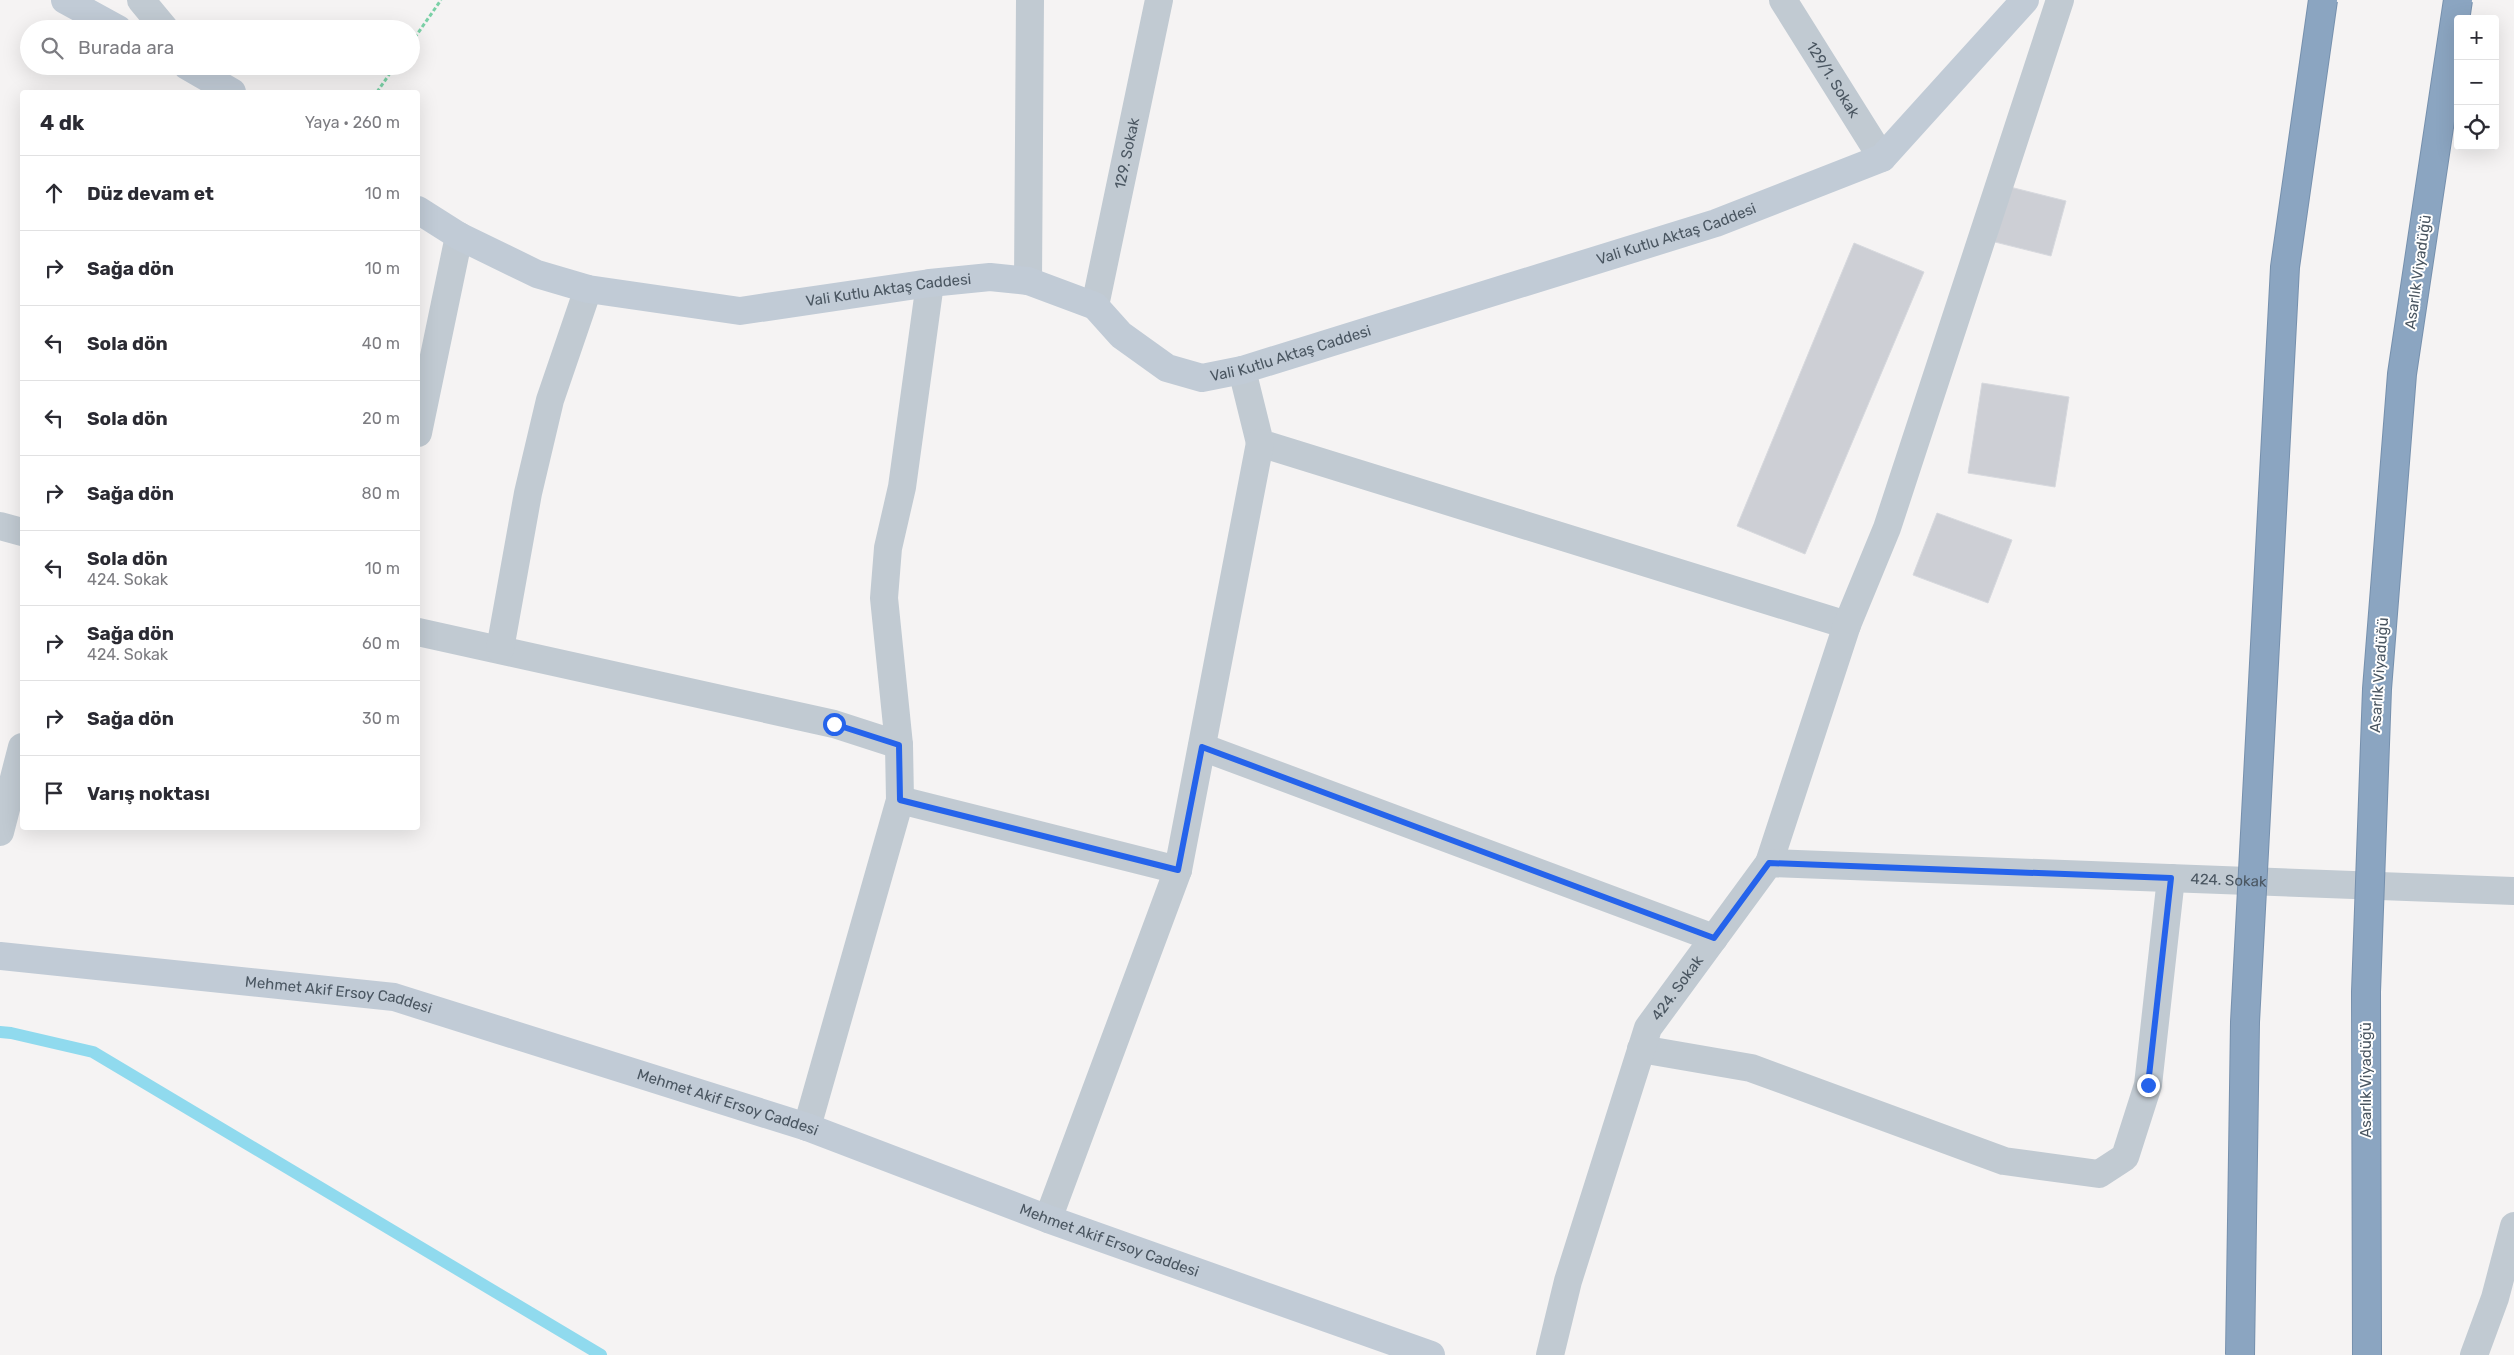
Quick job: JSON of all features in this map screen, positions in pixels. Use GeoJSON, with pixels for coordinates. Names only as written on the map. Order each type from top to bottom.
{"type":"FeatureCollection","features":[{"type":"Feature","properties":{"kind":"highway"},"geometry":{"type":"LineString","coordinates":[[2240,1355],[2244,1022],[2285,267],[2324,0]]}},
{"type":"Feature","properties":{"kind":"highway","name":"Asarlık Viyadüğü"},"geometry":{"type":"LineString","coordinates":[[2367,1355],[2366,992],[2377,689],[2402,374],[2458,0]]}},
{"type":"Feature","properties":{"kind":"street"},"geometry":{"type":"LineString","coordinates":[[64,0],[101,20]]}},
{"type":"Feature","properties":{"kind":"street"},"geometry":{"type":"LineString","coordinates":[[141,0],[158,20]]}},
{"type":"Feature","properties":{"kind":"street"},"geometry":{"type":"LineString","coordinates":[[1028,281],[1030,0]]}},
{"type":"Feature","properties":{"kind":"street","name":"129. Sokak"},"geometry":{"type":"LineString","coordinates":[[1095,306],[1159,0]]}},
{"type":"Feature","properties":{"kind":"street","name":"129/1. Sokak"},"geometry":{"type":"LineString","coordinates":[[1783,0],[1882,158]]}},
{"type":"Feature","properties":{"kind":"street","name":"Vali Kutlu Aktaş Caddesi"},"geometry":{"type":"LineString","coordinates":[[420,211],[459,236],[537,274],[588,289],[740,311],[930,283],[990,277],[1028,281],[1095,306],[1121,335],[1167,368],[1202,378],[1242,370],[1716,223],[1882,158],[2025,0]]}},
{"type":"Feature","properties":{"kind":"street"},"geometry":{"type":"LineString","coordinates":[[1769,863],[1848,625],[1888,528],[2060,0]]}},
{"type":"Feature","properties":{"kind":"street"},"geometry":{"type":"LineString","coordinates":[[199,76],[228,90]]}},
{"type":"Feature","properties":{"kind":"street"},"geometry":{"type":"LineString","coordinates":[[420,423],[459,236]]}},
{"type":"Feature","properties":{"kind":"street"},"geometry":{"type":"LineString","coordinates":[[807,1127],[900,800],[899,745],[884,598],[888,548],[902,487],[930,283]]}},
{"type":"Feature","properties":{"kind":"street"},"geometry":{"type":"LineString","coordinates":[[500,649],[528,493],[550,400],[588,289]]}},
{"type":"Feature","properties":{"kind":"street"},"geometry":{"type":"LineString","coordinates":[[1048,1219],[1178,870],[1260,443],[1242,370]]}},
{"type":"Feature","properties":{"kind":"street"},"geometry":{"type":"LineString","coordinates":[[1260,443],[1848,625]]}},
{"type":"Feature","properties":{"kind":"street"},"geometry":{"type":"LineString","coordinates":[[0,526],[20,531]]}},
{"type":"Feature","properties":{"kind":"street"},"geometry":{"type":"LineString","coordinates":[[420,632],[834,724],[899,745]]}},
{"type":"Feature","properties":{"kind":"street"},"geometry":{"type":"LineString","coordinates":[[1202,747],[1714,938]]}},
{"type":"Feature","properties":{"kind":"street"},"geometry":{"type":"LineString","coordinates":[[0,832],[20,754]]}},
{"type":"Feature","properties":{"kind":"street"},"geometry":{"type":"LineString","coordinates":[[900,800],[1178,870]]}},
{"type":"Feature","properties":{"kind":"street","name":"424. Sokak"},"geometry":{"type":"LineString","coordinates":[[1550,1355],[1568,1281],[1648,1028],[1769,863],[2514,891]]}},
{"type":"Feature","properties":{"kind":"street"},"geometry":{"type":"LineString","coordinates":[[1641,1048],[1751,1068],[2004,1161],[2099,1174],[2125,1157],[2148,1085],[2171,878]]}},
{"type":"Feature","properties":{"kind":"street","name":"Mehmet Akif Ersoy Caddesi"},"geometry":{"type":"LineString","coordinates":[[0,956],[394,997],[807,1127],[1048,1219],[1431,1355]]}},
{"type":"Feature","properties":{"kind":"street"},"geometry":{"type":"LineString","coordinates":[[2474,1355],[2496,1298],[2514,1226]]}},
{"type":"Feature","properties":{"kind":"path"},"geometry":{"type":"LineString","coordinates":[[420,30],[441,0]]}},
{"type":"Feature","properties":{"kind":"path"},"geometry":{"type":"LineString","coordinates":[[378,90],[389,75]]}},
{"type":"Feature","properties":{"kind":"building"},"geometry":{"type":"Polygon","coordinates":[[[2010,187],[2066,201],[2051,256],[1995,242],[2010,187]]]}},
{"type":"Feature","properties":{"kind":"building"},"geometry":{"type":"Polygon","coordinates":[[[1854,243],[1924,272],[1805,554],[1737,526],[1854,243]]]}},
{"type":"Feature","properties":{"kind":"building"},"geometry":{"type":"Polygon","coordinates":[[[1982,383],[2069,397],[2055,487],[1968,473],[1982,383]]]}},
{"type":"Feature","properties":{"kind":"building"},"geometry":{"type":"Polygon","coordinates":[[[1937,513],[2012,540],[1988,603],[1913,575],[1937,513]]]}},
{"type":"Feature","properties":{"kind":"waterway"},"geometry":{"type":"LineString","coordinates":[[0,1032],[93,1052],[601,1355]]}},
{"type":"Feature","properties":{"kind":"route"},"geometry":{"type":"LineString","coordinates":[[834,724],[899,745],[900,800],[1178,870],[1202,747],[1714,938],[1769,863],[2171,878],[2148,1085]]}}]}
